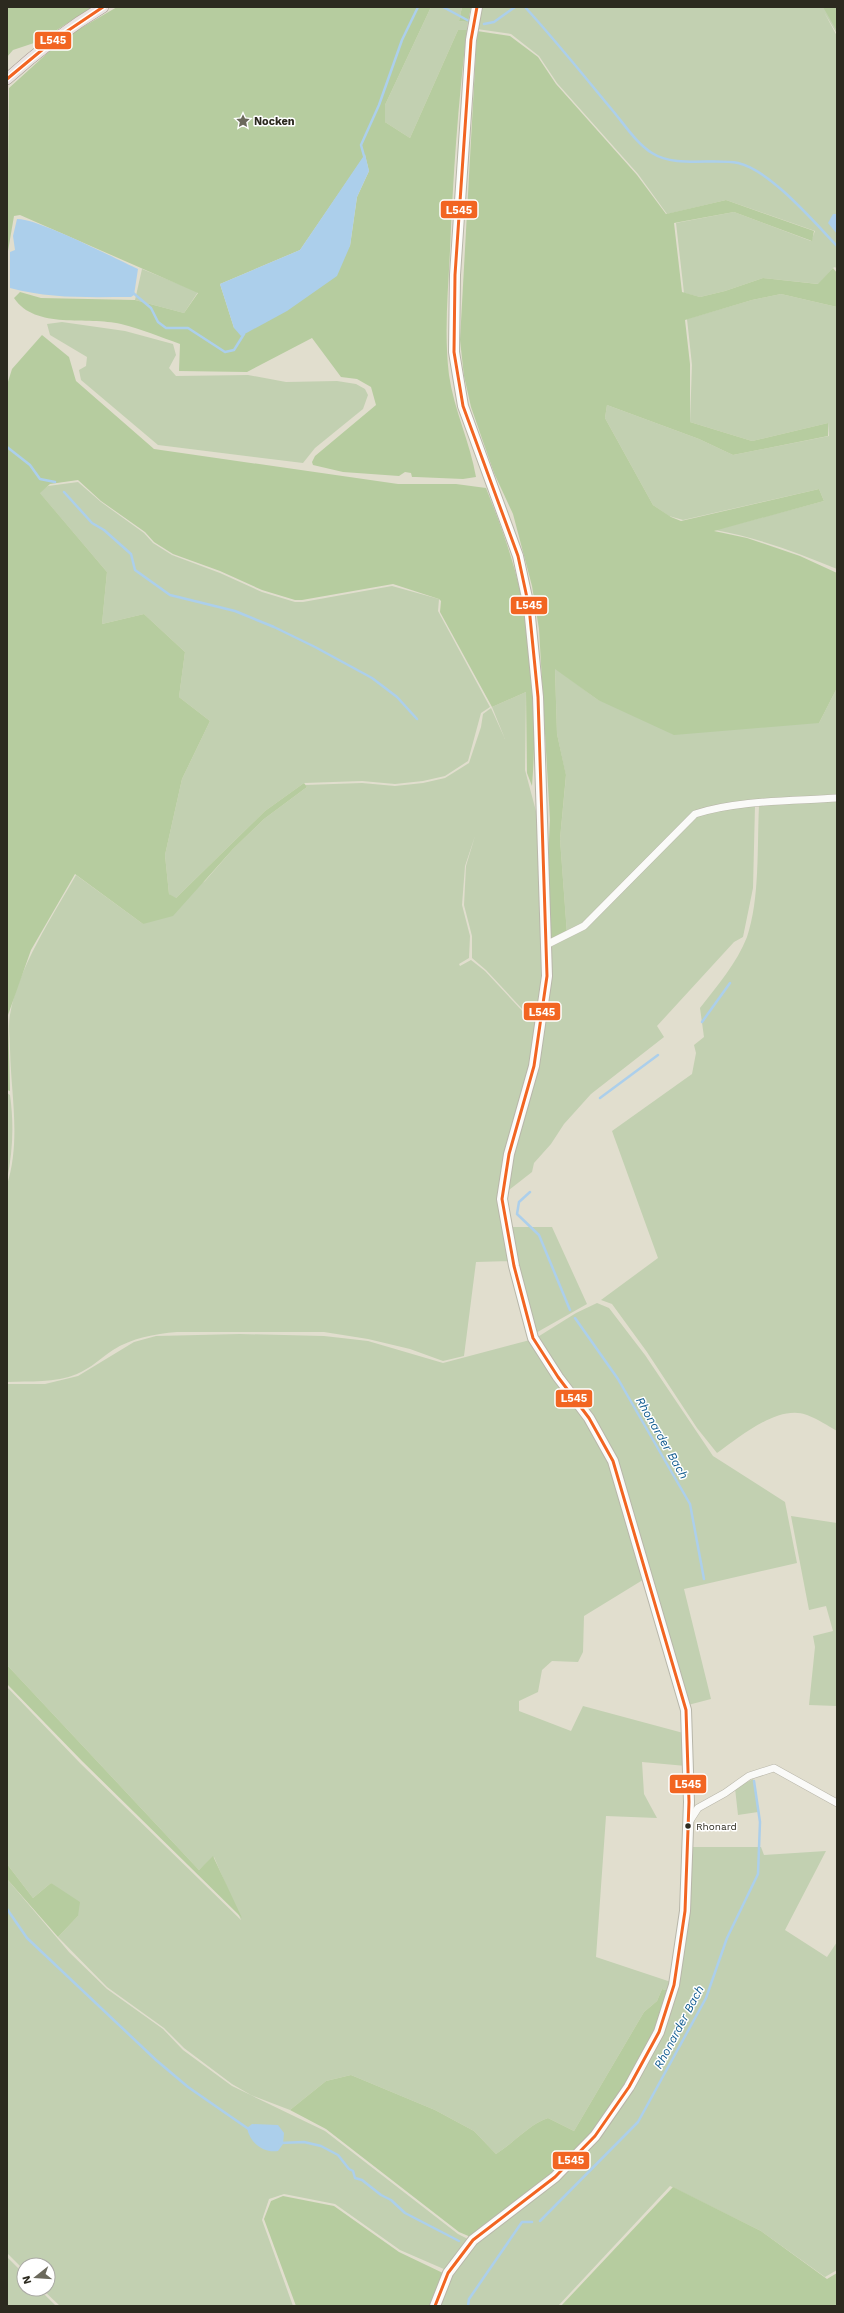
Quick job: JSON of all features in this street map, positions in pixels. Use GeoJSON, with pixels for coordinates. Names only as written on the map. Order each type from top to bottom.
{"type":"FeatureCollection","features":[{"type":"Feature","properties":{"kind":"main road"},"geometry":{"type":"LineString","coordinates":[[7,79],[65,30],[103,7]]}},
{"type":"Feature","properties":{"kind":"street"},"geometry":{"type":"LineString","coordinates":[[435,2306],[448,2273],[473,2240],[555,2177],[595,2136],[629,2087],[658,2032],[674,1985],[685,1911],[689,1822],[686,1710],[649,1580],[613,1461],[590,1418],[558,1377],[533,1338],[514,1266],[502,1199],[509,1154],[534,1066],[547,976],[538,697],[529,607],[518,556],[465,412],[454,352],[456,267],[471,40],[477,7]]}},
{"type":"Feature","properties":{"kind":"street"},"geometry":{"type":"LineString","coordinates":[[546,945],[584,926],[695,814],[705,810],[757,803],[837,798]]}},
{"type":"Feature","properties":{"kind":"street"},"geometry":{"type":"LineString","coordinates":[[689,1822],[698,1808],[725,1793],[749,1776],[774,1768],[837,1803]]}},
{"type":"Feature","properties":{"kind":"green space"},"geometry":{"type":"Polygon","coordinates":[[[7,7],[92,7],[40,41],[13,50],[7,57],[7,7]]]}},
{"type":"Feature","properties":{"kind":"green space"},"geometry":{"type":"Polygon","coordinates":[[[117,7],[431,7],[385,105],[385,122],[410,138],[458,30],[467,30],[458,112],[454,168],[447,297],[447,344],[451,388],[470,451],[476,477],[463,479],[412,477],[411,473],[405,472],[399,476],[343,472],[313,465],[312,462],[315,456],[376,405],[371,387],[357,379],[341,377],[312,338],[247,372],[179,371],[180,344],[121,324],[48,318],[23,308],[14,298],[20,292],[41,298],[135,300],[184,313],[198,293],[20,215],[14,216],[7,257],[9,88],[64,38],[117,7]],[[365,155],[300,250],[220,284],[234,328],[350,246],[357,197],[369,171],[365,155]]]}},
{"type":"Feature","properties":{"kind":"green space"},"geometry":{"type":"Polygon","coordinates":[[[431,7],[462,7],[459,21],[468,22],[467,30],[458,30],[410,138],[385,122],[385,105],[431,7]]]}},
{"type":"Feature","properties":{"kind":"green space"},"geometry":{"type":"Polygon","coordinates":[[[462,7],[471,7],[468,22],[459,21],[462,7]]]}},
{"type":"Feature","properties":{"kind":"green space"},"geometry":{"type":"Polygon","coordinates":[[[481,7],[837,7],[837,34],[824,12],[837,36],[837,269],[835,267],[833,268],[819,284],[763,278],[725,291],[700,297],[684,293],[676,223],[734,212],[811,241],[815,231],[726,200],[667,214],[638,174],[557,83],[539,56],[511,34],[477,29],[481,7]]]}},
{"type":"Feature","properties":{"kind":"green space"},"geometry":{"type":"Polygon","coordinates":[[[823,7],[837,7],[837,31],[823,7]]]}},
{"type":"Feature","properties":{"kind":"green space"},"geometry":{"type":"Polygon","coordinates":[[[477,31],[510,36],[538,57],[556,84],[637,175],[666,214],[726,200],[814,231],[812,241],[734,212],[674,223],[682,292],[700,297],[725,291],[763,278],[818,284],[833,268],[837,273],[837,307],[781,294],[752,300],[685,320],[690,364],[690,422],[752,441],[828,423],[828,436],[733,455],[699,439],[607,405],[605,418],[653,505],[671,517],[681,521],[819,489],[824,501],[714,531],[747,538],[800,556],[837,573],[837,688],[819,723],[674,735],[598,700],[555,669],[557,734],[566,775],[560,839],[567,934],[550,940],[548,860],[550,820],[539,629],[532,586],[513,514],[494,473],[471,407],[464,376],[460,340],[477,31]]]}},
{"type":"Feature","properties":{"kind":"green space"},"geometry":{"type":"Polygon","coordinates":[[[142,269],[198,292],[184,313],[135,300],[142,269]]]}},
{"type":"Feature","properties":{"kind":"green space"},"geometry":{"type":"Polygon","coordinates":[[[781,294],[837,307],[837,569],[777,546],[747,537],[715,530],[824,501],[819,489],[683,520],[669,516],[653,505],[605,418],[607,405],[699,439],[733,455],[829,436],[828,423],[752,441],[690,422],[692,365],[687,319],[752,300],[781,294]]]}},
{"type":"Feature","properties":{"kind":"green space"},"geometry":{"type":"Polygon","coordinates":[[[62,322],[125,331],[173,344],[176,355],[169,368],[176,376],[248,375],[286,382],[337,381],[356,384],[365,389],[368,395],[363,409],[315,448],[303,463],[158,445],[81,380],[79,370],[86,366],[87,357],[50,335],[47,324],[62,322]]]}},
{"type":"Feature","properties":{"kind":"green space"},"geometry":{"type":"Polygon","coordinates":[[[42,335],[69,357],[76,381],[154,449],[398,484],[456,484],[486,488],[510,554],[521,595],[532,666],[534,739],[532,786],[527,773],[526,692],[492,707],[440,612],[441,601],[439,599],[393,584],[295,600],[262,590],[220,571],[173,554],[154,542],[145,532],[101,501],[78,480],[50,484],[40,493],[107,572],[102,624],[144,614],[185,652],[179,697],[210,721],[182,779],[165,855],[169,894],[176,898],[265,811],[304,783],[307,787],[264,819],[233,849],[173,916],[143,924],[75,874],[31,950],[8,1015],[10,1091],[7,1090],[7,385],[12,369],[42,335]]]}},
{"type":"Feature","properties":{"kind":"green space"},"geometry":{"type":"Polygon","coordinates":[[[78,482],[101,502],[144,533],[153,543],[172,555],[220,573],[262,592],[295,602],[303,602],[392,586],[439,599],[438,611],[490,707],[481,713],[468,761],[445,776],[423,781],[395,784],[362,781],[304,783],[265,811],[175,899],[169,894],[165,855],[182,779],[210,721],[179,697],[185,652],[144,614],[102,624],[107,572],[39,492],[48,486],[78,482]]]}},
{"type":"Feature","properties":{"kind":"green space"},"geometry":{"type":"Polygon","coordinates":[[[555,668],[598,700],[819,723],[837,688],[837,797],[705,809],[584,924],[567,934],[560,839],[566,776],[557,734],[555,668]]]}},
{"type":"Feature","properties":{"kind":"green space"},"geometry":{"type":"Polygon","coordinates":[[[526,692],[525,770],[537,815],[545,975],[541,1011],[526,1013],[486,970],[472,958],[472,936],[464,905],[466,866],[475,836],[465,866],[462,905],[470,936],[469,958],[459,964],[460,966],[471,960],[485,971],[526,1015],[539,1014],[531,1064],[500,1199],[511,1261],[476,1262],[464,1356],[443,1361],[410,1349],[368,1339],[324,1332],[177,1332],[152,1335],[128,1342],[113,1350],[87,1369],[69,1377],[42,1381],[7,1382],[7,1185],[14,1151],[14,1117],[9,1019],[14,998],[28,961],[76,875],[143,924],[205,881],[233,849],[264,819],[307,787],[305,785],[362,783],[395,786],[423,783],[445,778],[469,763],[481,727],[483,714],[491,708],[505,739],[492,707],[526,692]]]}},
{"type":"Feature","properties":{"kind":"green space"},"geometry":{"type":"Polygon","coordinates":[[[837,801],[837,1431],[807,1415],[796,1413],[784,1414],[760,1424],[717,1453],[697,1428],[647,1352],[612,1304],[601,1300],[658,1258],[612,1131],[692,1074],[696,1053],[694,1045],[704,1037],[700,1008],[738,956],[747,937],[751,922],[756,889],[759,806],[837,801]]]}},
{"type":"Feature","properties":{"kind":"green space"},"geometry":{"type":"Polygon","coordinates":[[[755,806],[753,888],[743,937],[734,942],[657,1026],[664,1037],[591,1094],[564,1124],[551,1144],[534,1163],[532,1172],[504,1194],[524,1110],[548,947],[584,929],[697,816],[705,812],[755,806]]]}},
{"type":"Feature","properties":{"kind":"green space"},"geometry":{"type":"Polygon","coordinates":[[[7,1093],[10,1095],[12,1116],[12,1148],[7,1180],[7,1093]]]}},
{"type":"Feature","properties":{"kind":"green space"},"geometry":{"type":"Polygon","coordinates":[[[509,1227],[552,1227],[587,1304],[534,1334],[509,1227]]]}},
{"type":"Feature","properties":{"kind":"green space"},"geometry":{"type":"Polygon","coordinates":[[[597,1303],[609,1308],[645,1355],[713,1456],[785,1502],[797,1563],[684,1589],[711,1699],[688,1705],[615,1461],[536,1338],[576,1313],[597,1303]]]}},
{"type":"Feature","properties":{"kind":"green space"},"geometry":{"type":"Polygon","coordinates":[[[240,1334],[324,1336],[368,1341],[443,1363],[530,1340],[549,1371],[587,1419],[597,1437],[614,1476],[646,1578],[584,1616],[583,1652],[578,1662],[552,1661],[542,1670],[538,1692],[519,1701],[519,1711],[571,1731],[583,1706],[687,1734],[686,1766],[642,1762],[644,1794],[657,1818],[606,1816],[596,1957],[671,1982],[669,1991],[662,1989],[657,2001],[644,2012],[574,2131],[548,2118],[534,2125],[496,2154],[474,2131],[435,2110],[351,2075],[326,2081],[290,2110],[251,2095],[232,2084],[184,2048],[164,2028],[107,1987],[58,1937],[78,1916],[51,1883],[33,1898],[7,1864],[7,1687],[80,1763],[241,1920],[214,1857],[199,1870],[7,1665],[7,1384],[45,1384],[78,1376],[134,1342],[156,1336],[240,1334]]]}},
{"type":"Feature","properties":{"kind":"green space"},"geometry":{"type":"Polygon","coordinates":[[[791,1516],[837,1523],[837,1706],[809,1705],[815,1647],[813,1636],[833,1631],[826,1606],[809,1610],[791,1516]]]}},
{"type":"Feature","properties":{"kind":"green space"},"geometry":{"type":"Polygon","coordinates":[[[7,1665],[199,1870],[213,1856],[242,1918],[82,1761],[7,1684],[7,1665]]]}},
{"type":"Feature","properties":{"kind":"green space"},"geometry":{"type":"Polygon","coordinates":[[[753,1779],[758,1812],[738,1815],[735,1788],[753,1779]]]}},
{"type":"Feature","properties":{"kind":"green space"},"geometry":{"type":"Polygon","coordinates":[[[690,1847],[761,1847],[764,1855],[826,1851],[785,1930],[827,1957],[837,1942],[837,2270],[825,2277],[761,2231],[670,2186],[558,2306],[438,2306],[451,2274],[476,2241],[558,2177],[676,1986],[690,1847]]]}},
{"type":"Feature","properties":{"kind":"green space"},"geometry":{"type":"Polygon","coordinates":[[[7,1864],[33,1898],[51,1883],[80,1902],[78,1916],[58,1937],[7,1879],[7,1864]]]}},
{"type":"Feature","properties":{"kind":"green space"},"geometry":{"type":"Polygon","coordinates":[[[7,1879],[69,1952],[107,1989],[163,2029],[183,2050],[232,2086],[325,2131],[458,2234],[470,2240],[446,2270],[400,2250],[335,2204],[284,2194],[269,2199],[262,2220],[293,2306],[60,2306],[50,2297],[56,2297],[56,2257],[16,2257],[16,2262],[7,2253],[7,1879]]]}},
{"type":"Feature","properties":{"kind":"green space"},"geometry":{"type":"Polygon","coordinates":[[[662,1989],[669,1991],[657,2031],[594,2135],[554,2176],[473,2238],[459,2232],[326,2129],[290,2110],[326,2081],[351,2075],[435,2110],[474,2131],[496,2154],[534,2125],[548,2118],[574,2131],[644,2012],[657,2001],[662,1989]]]}},
{"type":"Feature","properties":{"kind":"green space"},"geometry":{"type":"Polygon","coordinates":[[[673,2187],[761,2231],[827,2279],[837,2273],[837,2306],[561,2306],[673,2187]]]}},
{"type":"Feature","properties":{"kind":"green space"},"geometry":{"type":"Polygon","coordinates":[[[283,2196],[334,2206],[399,2252],[445,2274],[433,2306],[296,2306],[264,2219],[271,2201],[283,2196]]]}},
{"type":"Feature","properties":{"kind":"green space"},"geometry":{"type":"Polygon","coordinates":[[[7,2257],[16,2266],[16,2297],[47,2297],[56,2306],[7,2306],[7,2257]]]}},
{"type":"Feature","properties":{"kind":"water"},"geometry":{"type":"Polygon","coordinates":[[[365,154],[369,171],[357,197],[350,246],[337,276],[287,311],[241,336],[234,328],[220,284],[300,250],[365,154]]]}},
{"type":"Feature","properties":{"kind":"water"},"geometry":{"type":"Polygon","coordinates":[[[833,214],[837,214],[837,234],[828,223],[833,214]]]}},
{"type":"Feature","properties":{"kind":"water"},"geometry":{"type":"Polygon","coordinates":[[[17,219],[27,220],[58,232],[138,269],[134,295],[131,297],[70,297],[25,292],[10,288],[10,252],[15,250],[13,236],[17,219]]]}},
{"type":"Feature","properties":{"kind":"water"},"geometry":{"type":"Polygon","coordinates":[[[252,2124],[278,2125],[284,2133],[283,2144],[278,2151],[262,2149],[254,2142],[247,2128],[252,2124]]]}},
{"type":"Feature","properties":{"kind":"waterway"},"geometry":{"type":"LineString","coordinates":[[364,156],[361,145],[379,105],[402,40],[418,7]]}},
{"type":"Feature","properties":{"kind":"waterway"},"geometry":{"type":"LineString","coordinates":[[443,7],[469,21]]}},
{"type":"Feature","properties":{"kind":"waterway"},"geometry":{"type":"LineString","coordinates":[[484,24],[494,22],[515,7]]}},
{"type":"Feature","properties":{"kind":"waterway"},"geometry":{"type":"LineString","coordinates":[[525,7],[570,59],[631,134],[646,149],[661,158],[672,160],[738,163],[751,168],[778,186],[837,246]]}},
{"type":"Feature","properties":{"kind":"waterway"},"geometry":{"type":"LineString","coordinates":[[132,292],[151,308],[158,322],[166,328],[188,328],[225,352],[234,350],[244,334]]}},
{"type":"Feature","properties":{"kind":"waterway"},"geometry":{"type":"LineString","coordinates":[[7,447],[30,465],[40,479],[55,482]]}},
{"type":"Feature","properties":{"kind":"waterway"},"geometry":{"type":"LineString","coordinates":[[64,492],[92,523],[104,530],[131,554],[135,570],[170,595],[235,611],[274,627],[315,647],[372,678],[397,697],[417,719]]}},
{"type":"Feature","properties":{"kind":"waterway","name":"Rhonarder Bach"},"geometry":{"type":"LineString","coordinates":[[702,1022],[730,983]]}},
{"type":"Feature","properties":{"kind":"waterway","name":"Rhonarder Bach"},"geometry":{"type":"LineString","coordinates":[[600,1098],[658,1055]]}},
{"type":"Feature","properties":{"kind":"waterway","name":"Rhonarder Bach"},"geometry":{"type":"LineString","coordinates":[[530,1192],[519,1202],[517,1214],[539,1235],[570,1310]]}},
{"type":"Feature","properties":{"kind":"waterway","name":"Rhonarder Bach"},"geometry":{"type":"LineString","coordinates":[[575,1318],[618,1379],[690,1504],[704,1579]]}},
{"type":"Feature","properties":{"kind":"waterway","name":"Rhonarder Bach"},"geometry":{"type":"LineString","coordinates":[[540,2221],[638,2122],[706,1998],[727,1938],[758,1874],[760,1822],[754,1781]]}},
{"type":"Feature","properties":{"kind":"waterway"},"geometry":{"type":"LineString","coordinates":[[7,1909],[27,1938],[156,2060],[188,2087],[250,2130]]}},
{"type":"Feature","properties":{"kind":"waterway"},"geometry":{"type":"LineString","coordinates":[[280,2143],[304,2142],[321,2146],[338,2155],[349,2169],[353,2171],[355,2178],[362,2180],[381,2195],[391,2200],[405,2213],[459,2241]]}},
{"type":"Feature","properties":{"kind":"waterway","name":"Rhonarder Bach"},"geometry":{"type":"LineString","coordinates":[[468,2306],[469,2299],[522,2222],[532,2222]]}},
{"type":"Feature","properties":{"kind":"transit line","name":"L545"},"geometry":{"type":"LineString","coordinates":[[7,79],[54,40],[103,7]]}},
{"type":"Feature","properties":{"kind":"transit line","name":"L545"},"geometry":{"type":"LineString","coordinates":[[435,2306],[448,2273],[473,2240],[555,2177],[595,2136],[629,2087],[659,2032],[674,1985],[685,1911],[689,1802],[686,1710],[613,1461],[589,1418],[558,1377],[533,1338],[514,1266],[502,1199],[509,1154],[534,1066],[547,976],[538,697],[529,607],[518,556],[463,406],[454,352],[455,275],[471,40],[477,7]]}},
{"type":"Feature","properties":{"kind":"place","name":"Nocken"},"geometry":{"type":"Point","coordinates":[243,121]}},
{"type":"Feature","properties":{"kind":"place","name":"Rhonard"},"geometry":{"type":"Point","coordinates":[688,1826]}}]}
